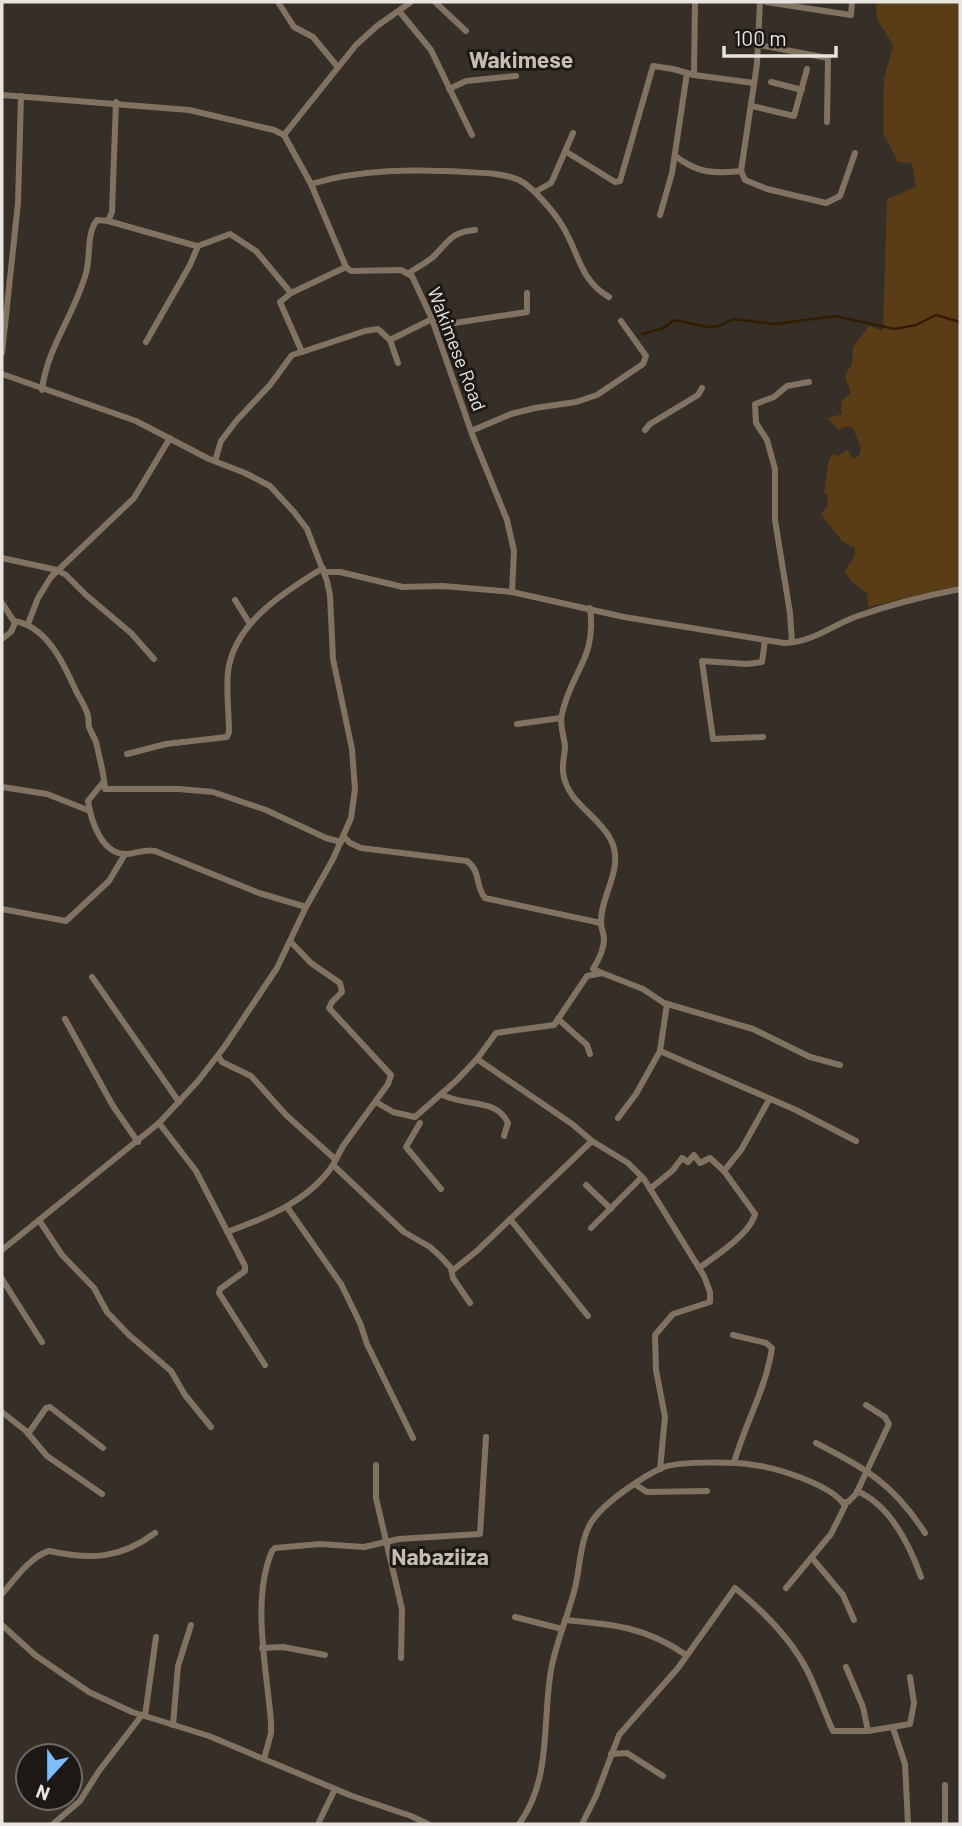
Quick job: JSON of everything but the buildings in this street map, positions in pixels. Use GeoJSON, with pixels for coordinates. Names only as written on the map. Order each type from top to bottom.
{"type":"FeatureCollection","features":[{"type":"Feature","properties":{"kind":"street"},"geometry":{"type":"LineString","coordinates":[[278,2],[294,27],[313,37],[337,66]]}},
{"type":"Feature","properties":{"kind":"street"},"geometry":{"type":"LineString","coordinates":[[284,135],[337,66],[371,31],[411,2]]}},
{"type":"Feature","properties":{"kind":"street"},"geometry":{"type":"LineString","coordinates":[[435,2],[466,32]]}},
{"type":"Feature","properties":{"kind":"street"},"geometry":{"type":"LineString","coordinates":[[660,215],[675,156],[690,74],[695,2]]}},
{"type":"Feature","properties":{"kind":"street"},"geometry":{"type":"LineString","coordinates":[[760,2],[759,44],[741,171],[745,180],[825,204],[840,196],[855,153]]}},
{"type":"Feature","properties":{"kind":"street"},"geometry":{"type":"LineString","coordinates":[[766,2],[851,15],[852,2]]}},
{"type":"Feature","properties":{"kind":"street"},"geometry":{"type":"LineString","coordinates":[[400,11],[431,50],[472,135]]}},
{"type":"Feature","properties":{"kind":"street"},"geometry":{"type":"LineString","coordinates":[[759,44],[828,58],[827,122]]}},
{"type":"Feature","properties":{"kind":"street"},"geometry":{"type":"LineString","coordinates":[[565,151],[619,183],[651,69],[657,66],[690,74],[754,83]]}},
{"type":"Feature","properties":{"kind":"street"},"geometry":{"type":"LineString","coordinates":[[752,106],[794,116],[807,69]]}},
{"type":"Feature","properties":{"kind":"street"},"geometry":{"type":"LineString","coordinates":[[449,89],[466,81],[516,76]]}},
{"type":"Feature","properties":{"kind":"street"},"geometry":{"type":"LineString","coordinates":[[771,82],[802,90]]}},
{"type":"Feature","properties":{"kind":"street"},"geometry":{"type":"LineString","coordinates":[[2,95],[116,102],[189,110],[274,130],[284,135],[311,184],[346,267],[291,293],[280,302],[302,352]]}},
{"type":"Feature","properties":{"kind":"street"},"geometry":{"type":"LineString","coordinates":[[2,353],[18,203],[21,96]]}},
{"type":"Feature","properties":{"kind":"street"},"geometry":{"type":"LineString","coordinates":[[108,221],[111,212],[116,102]]}},
{"type":"Feature","properties":{"kind":"street"},"geometry":{"type":"LineString","coordinates":[[535,192],[551,183],[573,132]]}},
{"type":"Feature","properties":{"kind":"street"},"geometry":{"type":"LineString","coordinates":[[675,156],[691,168],[701,171],[741,171]]}},
{"type":"Feature","properties":{"kind":"street"},"geometry":{"type":"LineString","coordinates":[[311,184],[335,177],[372,172],[430,169],[519,181],[535,192],[563,227],[591,285],[609,297]]}},
{"type":"Feature","properties":{"kind":"street"},"geometry":{"type":"LineString","coordinates":[[43,390],[44,373],[52,348],[71,317],[83,285],[91,228],[97,220],[198,246],[230,233],[256,251],[291,293]]}},
{"type":"Feature","properties":{"kind":"street"},"geometry":{"type":"LineString","coordinates":[[409,273],[432,258],[446,241],[456,234],[475,230]]}},
{"type":"Feature","properties":{"kind":"street"},"geometry":{"type":"LineString","coordinates":[[146,342],[198,246]]}},
{"type":"Feature","properties":{"kind":"street","name":"Wakimese Road"},"geometry":{"type":"LineString","coordinates":[[346,267],[351,271],[397,270],[409,273],[433,322],[471,431],[507,520],[513,545],[512,592]]}},
{"type":"Feature","properties":{"kind":"street"},"geometry":{"type":"LineString","coordinates":[[390,340],[433,322],[527,312],[527,293]]}},
{"type":"Feature","properties":{"kind":"street"},"geometry":{"type":"LineString","coordinates":[[471,431],[511,414],[576,402],[597,395],[643,364],[646,356],[621,321]]}},
{"type":"Feature","properties":{"kind":"street"},"geometry":{"type":"LineString","coordinates":[[215,461],[221,441],[270,385],[292,355],[374,329],[381,331],[390,340],[398,363]]}},
{"type":"Feature","properties":{"kind":"street"},"geometry":{"type":"LineString","coordinates":[[2,374],[136,421],[215,461],[259,479],[276,492],[307,529],[324,570],[330,595],[333,659],[347,723],[354,774],[354,803],[333,859],[306,907],[291,942],[253,1007],[218,1056],[159,1123],[138,1142],[2,1250]]}},
{"type":"Feature","properties":{"kind":"street"},"geometry":{"type":"LineString","coordinates":[[792,642],[775,520],[775,469],[767,440],[756,423],[755,404],[774,397],[787,386],[809,383]]}},
{"type":"Feature","properties":{"kind":"street"},"geometry":{"type":"LineString","coordinates":[[645,430],[650,424],[698,395],[702,388]]}},
{"type":"Feature","properties":{"kind":"street"},"geometry":{"type":"LineString","coordinates":[[28,624],[38,598],[57,569],[134,498],[170,438]]}},
{"type":"Feature","properties":{"kind":"street"},"geometry":{"type":"LineString","coordinates":[[2,558],[57,569],[131,633],[154,659]]}},
{"type":"Feature","properties":{"kind":"street"},"geometry":{"type":"LineString","coordinates":[[127,754],[166,744],[227,737],[228,673],[235,645],[250,624],[297,584],[324,570],[403,587],[443,586],[512,592],[687,628],[792,642],[807,640],[841,622],[879,608],[960,589]]}},
{"type":"Feature","properties":{"kind":"street"},"geometry":{"type":"LineString","coordinates":[[235,600],[250,624]]}},
{"type":"Feature","properties":{"kind":"street"},"geometry":{"type":"LineString","coordinates":[[2,603],[15,626],[2,639]]}},
{"type":"Feature","properties":{"kind":"street"},"geometry":{"type":"LineString","coordinates":[[590,608],[593,626],[586,659],[572,686],[561,718],[565,748],[562,770],[572,798],[612,842],[615,869],[605,899],[601,923],[604,938],[593,969],[643,989],[667,1004],[752,1029],[810,1057],[840,1065]]}},
{"type":"Feature","properties":{"kind":"street"},"geometry":{"type":"LineString","coordinates":[[14,621],[28,624],[48,642],[67,671],[88,714],[98,757],[104,769],[105,789],[212,792],[266,810],[326,838],[342,839],[360,848],[467,861],[474,865],[480,891],[485,898],[601,923]]}},
{"type":"Feature","properties":{"kind":"street"},"geometry":{"type":"LineString","coordinates":[[763,737],[713,739],[702,660],[747,664],[762,662],[765,640]]}},
{"type":"Feature","properties":{"kind":"street"},"geometry":{"type":"LineString","coordinates":[[517,724],[561,718]]}},
{"type":"Feature","properties":{"kind":"street"},"geometry":{"type":"LineString","coordinates":[[104,781],[88,801],[104,844],[112,851],[125,854],[155,851],[259,893],[306,907]]}},
{"type":"Feature","properties":{"kind":"street"},"geometry":{"type":"LineString","coordinates":[[2,787],[47,794],[90,811]]}},
{"type":"Feature","properties":{"kind":"street"},"geometry":{"type":"LineString","coordinates":[[2,909],[66,920],[109,881],[125,854]]}},
{"type":"Feature","properties":{"kind":"street"},"geometry":{"type":"LineString","coordinates":[[227,1232],[287,1207],[328,1173],[388,1084],[390,1072],[329,1009],[342,992],[340,983],[311,963],[291,942]]}},
{"type":"Feature","properties":{"kind":"street"},"geometry":{"type":"LineString","coordinates":[[376,1102],[393,1112],[415,1117],[477,1059],[496,1033],[554,1025],[587,976],[602,973]]}},
{"type":"Feature","properties":{"kind":"street"},"geometry":{"type":"LineString","coordinates":[[92,977],[179,1101]]}},
{"type":"Feature","properties":{"kind":"street"},"geometry":{"type":"LineString","coordinates":[[618,1118],[636,1094],[660,1051],[667,1004]]}},
{"type":"Feature","properties":{"kind":"street"},"geometry":{"type":"LineString","coordinates":[[65,1019],[113,1106],[138,1142]]}},
{"type":"Feature","properties":{"kind":"street"},"geometry":{"type":"LineString","coordinates":[[558,1019],[587,1045],[590,1054]]}},
{"type":"Feature","properties":{"kind":"street"},"geometry":{"type":"LineString","coordinates":[[660,1051],[796,1110],[856,1141]]}},
{"type":"Feature","properties":{"kind":"street"},"geometry":{"type":"LineString","coordinates":[[218,1056],[222,1062],[251,1076],[286,1115],[404,1232],[430,1247],[441,1257],[470,1303]]}},
{"type":"Feature","properties":{"kind":"street"},"geometry":{"type":"LineString","coordinates":[[477,1059],[562,1117],[592,1141],[628,1163],[642,1177],[699,1268],[712,1300],[673,1314],[654,1335],[665,1417],[660,1469]]}},
{"type":"Feature","properties":{"kind":"street"},"geometry":{"type":"LineString","coordinates":[[442,1094],[454,1100],[481,1104],[502,1114],[508,1124],[504,1136]]}},
{"type":"Feature","properties":{"kind":"street"},"geometry":{"type":"LineString","coordinates":[[724,1171],[741,1150],[769,1100]]}},
{"type":"Feature","properties":{"kind":"street"},"geometry":{"type":"LineString","coordinates":[[159,1123],[196,1171],[246,1269],[220,1289],[219,1293],[265,1365]]}},
{"type":"Feature","properties":{"kind":"street"},"geometry":{"type":"LineString","coordinates":[[419,1123],[406,1147],[441,1189]]}},
{"type":"Feature","properties":{"kind":"street"},"geometry":{"type":"LineString","coordinates":[[452,1271],[592,1141]]}},
{"type":"Feature","properties":{"kind":"street"},"geometry":{"type":"LineString","coordinates":[[650,1189],[673,1170],[682,1158],[688,1162],[694,1155],[700,1163],[710,1158],[724,1171],[755,1214],[754,1221],[728,1247],[699,1268]]}},
{"type":"Feature","properties":{"kind":"street"},"geometry":{"type":"LineString","coordinates":[[592,1228],[642,1177]]}},
{"type":"Feature","properties":{"kind":"street"},"geometry":{"type":"LineString","coordinates":[[586,1185],[611,1209]]}},
{"type":"Feature","properties":{"kind":"street"},"geometry":{"type":"LineString","coordinates":[[287,1207],[341,1284],[413,1438]]}},
{"type":"Feature","properties":{"kind":"street"},"geometry":{"type":"LineString","coordinates":[[39,1220],[62,1255],[93,1288],[107,1312],[171,1371],[185,1395],[211,1427]]}},
{"type":"Feature","properties":{"kind":"street"},"geometry":{"type":"LineString","coordinates":[[510,1220],[588,1316]]}},
{"type":"Feature","properties":{"kind":"street"},"geometry":{"type":"LineString","coordinates":[[2,1279],[42,1342]]}},
{"type":"Feature","properties":{"kind":"street"},"geometry":{"type":"LineString","coordinates":[[733,1335],[772,1346],[767,1376],[745,1428],[734,1463]]}},
{"type":"Feature","properties":{"kind":"street"},"geometry":{"type":"LineString","coordinates":[[519,1824],[536,1794],[544,1757],[551,1672],[590,1524],[609,1504],[636,1485],[660,1469],[674,1465],[734,1463],[765,1467],[788,1473],[815,1485],[846,1503],[852,1500],[889,1422],[886,1417],[866,1405]]}},
{"type":"Feature","properties":{"kind":"street"},"geometry":{"type":"LineString","coordinates":[[28,1434],[46,1408],[50,1407],[103,1448]]}},
{"type":"Feature","properties":{"kind":"street"},"geometry":{"type":"LineString","coordinates":[[2,1412],[28,1434],[47,1456],[102,1494]]}},
{"type":"Feature","properties":{"kind":"street"},"geometry":{"type":"LineString","coordinates":[[264,1759],[271,1733],[268,1681],[262,1648],[265,1578],[269,1558],[275,1548],[304,1544],[364,1547],[399,1539],[480,1534],[486,1437]]}},
{"type":"Feature","properties":{"kind":"street"},"geometry":{"type":"LineString","coordinates":[[816,1443],[867,1470],[899,1497],[925,1533]]}},
{"type":"Feature","properties":{"kind":"street"},"geometry":{"type":"LineString","coordinates":[[376,1465],[376,1498],[402,1609],[401,1658]]}},
{"type":"Feature","properties":{"kind":"street"},"geometry":{"type":"LineString","coordinates":[[636,1485],[647,1492],[707,1491]]}},
{"type":"Feature","properties":{"kind":"street"},"geometry":{"type":"LineString","coordinates":[[857,1490],[873,1500],[896,1527],[911,1549],[921,1577]]}},
{"type":"Feature","properties":{"kind":"street"},"geometry":{"type":"LineString","coordinates":[[786,1588],[813,1558],[834,1528],[845,1506],[843,1502]]}},
{"type":"Feature","properties":{"kind":"street"},"geometry":{"type":"LineString","coordinates":[[2,1594],[43,1553],[49,1551],[104,1557],[125,1551],[155,1533]]}},
{"type":"Feature","properties":{"kind":"street"},"geometry":{"type":"LineString","coordinates":[[813,1558],[843,1595],[854,1620]]}},
{"type":"Feature","properties":{"kind":"street"},"geometry":{"type":"LineString","coordinates":[[582,1824],[596,1796],[619,1735],[687,1655],[735,1588],[772,1623],[796,1653],[834,1731],[866,1731],[910,1724],[914,1703],[910,1677]]}},
{"type":"Feature","properties":{"kind":"street"},"geometry":{"type":"LineString","coordinates":[[515,1617],[562,1629]]}},
{"type":"Feature","properties":{"kind":"street"},"geometry":{"type":"LineString","coordinates":[[565,1620],[623,1625],[655,1636],[687,1655]]}},
{"type":"Feature","properties":{"kind":"street"},"geometry":{"type":"LineString","coordinates":[[2,1625],[35,1655],[82,1688],[144,1716],[209,1736],[428,1824]]}},
{"type":"Feature","properties":{"kind":"street"},"geometry":{"type":"LineString","coordinates":[[173,1724],[178,1666],[191,1625]]}},
{"type":"Feature","properties":{"kind":"street"},"geometry":{"type":"LineString","coordinates":[[53,1824],[80,1801],[99,1771],[144,1716],[156,1637]]}},
{"type":"Feature","properties":{"kind":"street"},"geometry":{"type":"LineString","coordinates":[[262,1648],[283,1647],[325,1655]]}},
{"type":"Feature","properties":{"kind":"street"},"geometry":{"type":"LineString","coordinates":[[846,1667],[863,1707],[866,1731]]}},
{"type":"Feature","properties":{"kind":"street"},"geometry":{"type":"LineString","coordinates":[[893,1728],[905,1764],[908,1824]]}},
{"type":"Feature","properties":{"kind":"street"},"geometry":{"type":"LineString","coordinates":[[611,1754],[627,1753],[663,1776]]}},
{"type":"Feature","properties":{"kind":"street"},"geometry":{"type":"LineString","coordinates":[[945,1785],[945,1824]]}},
{"type":"Feature","properties":{"kind":"street"},"geometry":{"type":"LineString","coordinates":[[318,1824],[335,1788]]}},
{"type":"Feature","properties":{"kind":"shaded area"},"geometry":{"type":"Polygon","coordinates":[[[876,2],[960,2],[960,585],[868,607],[867,593],[851,581],[845,571],[855,555],[855,548],[842,541],[821,514],[827,507],[828,495],[824,494],[828,463],[832,454],[838,456],[847,450],[853,459],[859,456],[861,449],[853,428],[847,426],[838,430],[828,418],[842,414],[841,402],[851,393],[845,376],[852,364],[853,347],[869,326],[883,331],[887,199],[916,187],[912,163],[898,162],[883,133],[884,79],[893,45],[877,19],[876,2]]]}},
{"type":"Feature","properties":{"kind":"waterway"},"geometry":{"type":"LineString","coordinates":[[642,334],[664,328],[674,320],[708,327],[719,326],[733,319],[775,324],[835,316],[895,329],[916,325],[936,315],[960,322]]}},
{"type":"Feature","properties":{"kind":"district","name":"Wakimese"},"geometry":{"type":"Point","coordinates":[521,60]}},
{"type":"Feature","properties":{"kind":"district","name":"Nabaziiza"},"geometry":{"type":"Point","coordinates":[440,1557]}}]}
